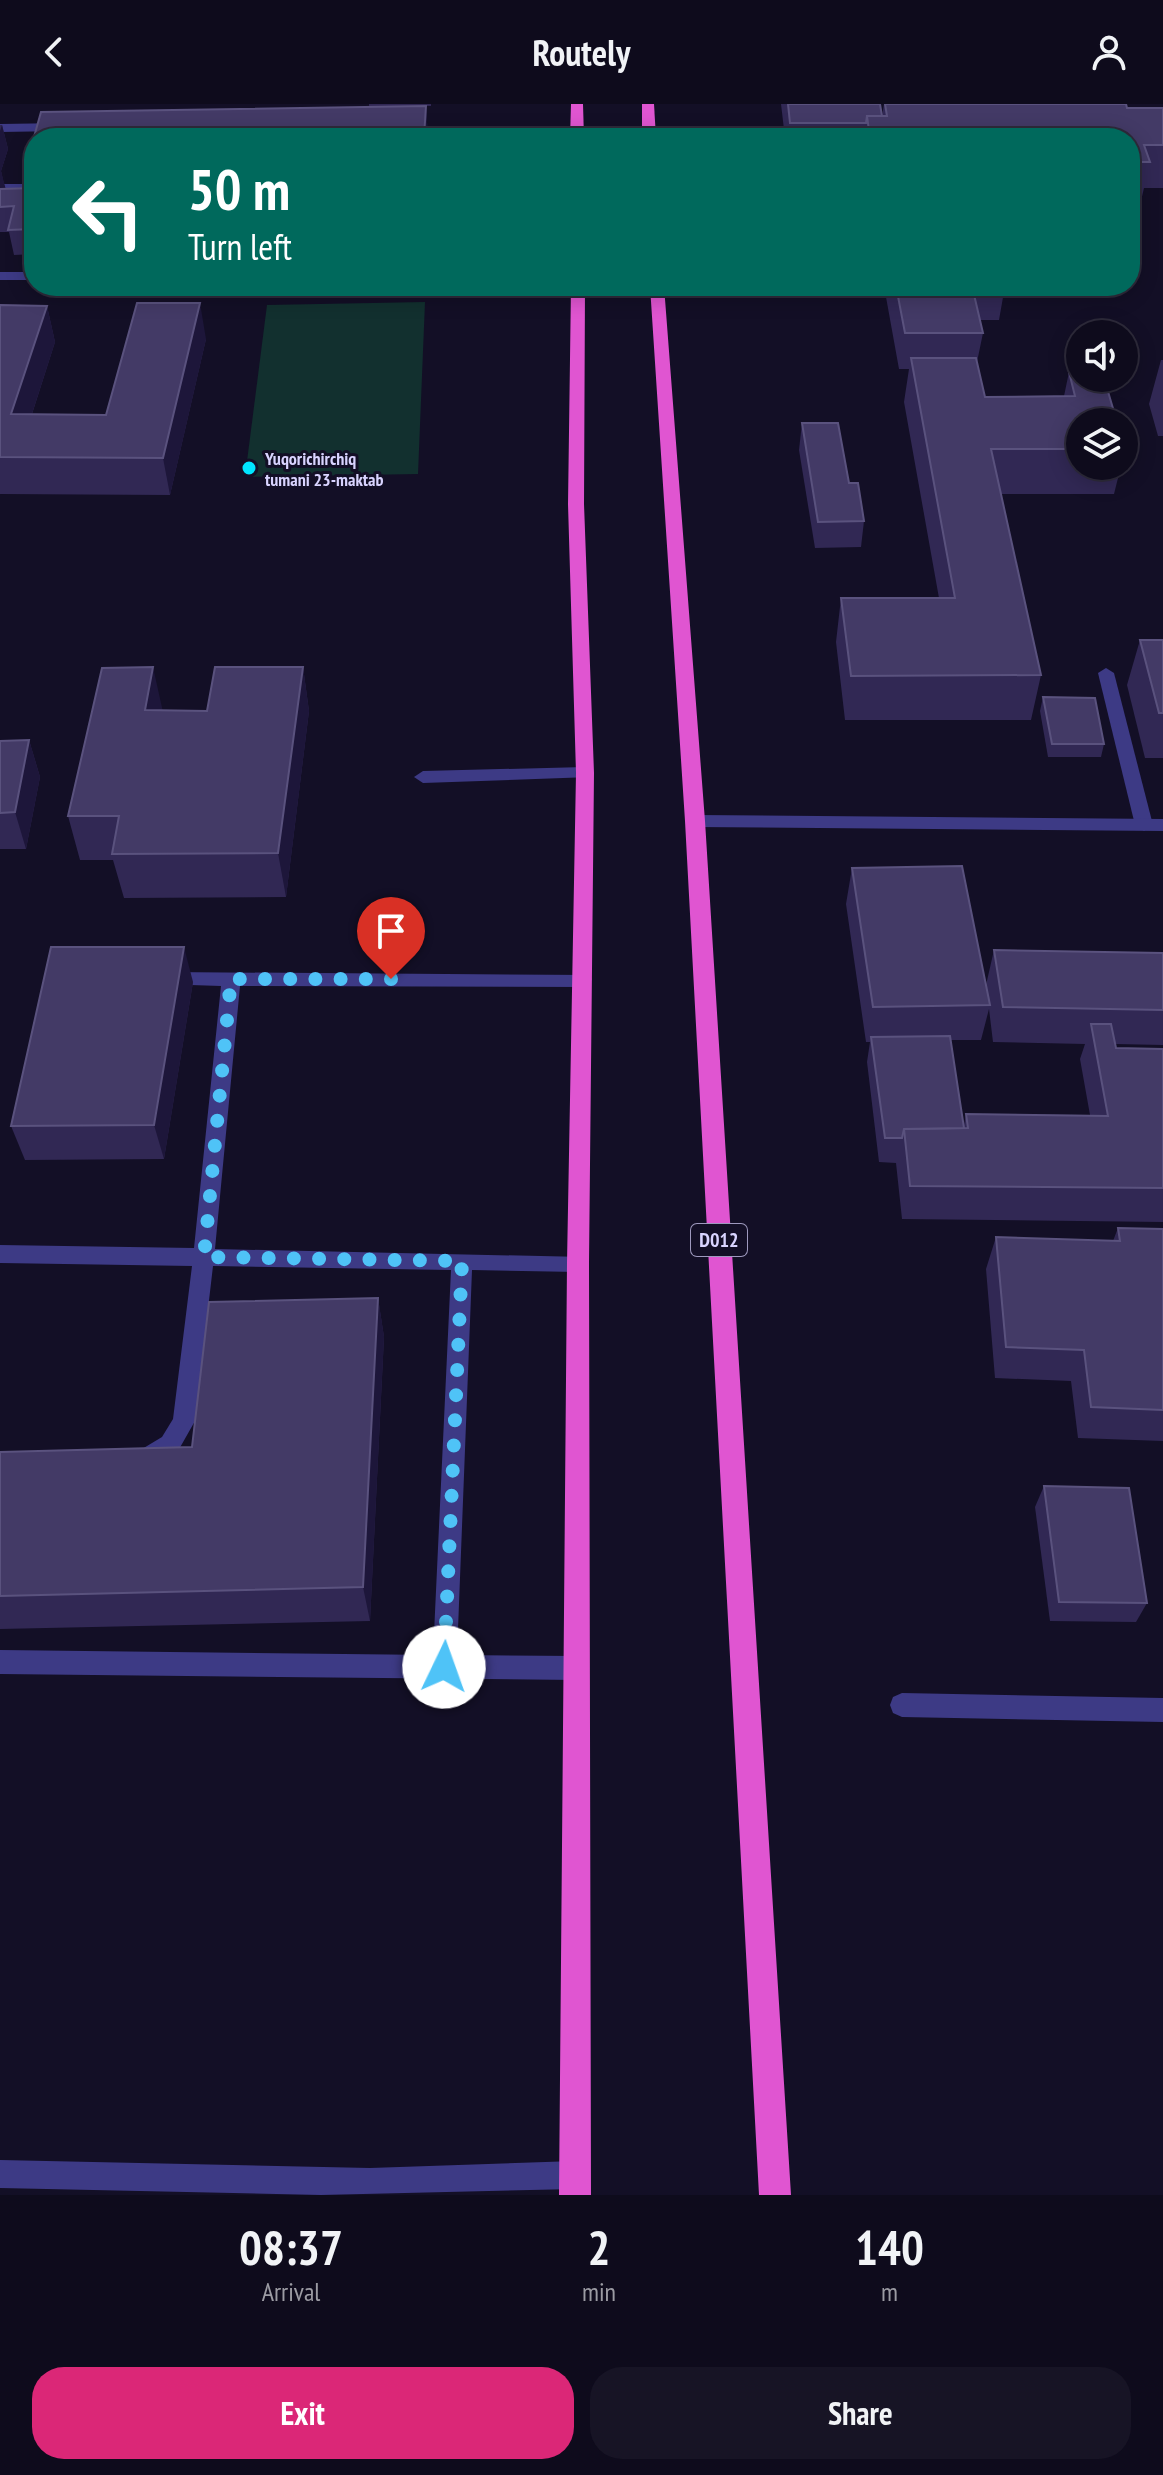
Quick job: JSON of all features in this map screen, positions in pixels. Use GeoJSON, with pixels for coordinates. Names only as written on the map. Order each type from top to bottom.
{"type":"FeatureCollection","features":[{"type":"Feature","properties":{"kind":"highway"},"geometry":{"type":"LineString","coordinates":[[577,104],[577,128]]}},
{"type":"Feature","properties":{"kind":"highway"},"geometry":{"type":"LineString","coordinates":[[648,104],[649,128]]}},
{"type":"Feature","properties":{"kind":"highway"},"geometry":{"type":"LineString","coordinates":[[575,2185],[578,1263],[585,773],[576,504],[578,296]]}},
{"type":"Feature","properties":{"kind":"highway","name":"D012"},"geometry":{"type":"LineString","coordinates":[[658,296],[695,821],[775,2195]]}},
{"type":"Feature","properties":{"kind":"street"},"geometry":{"type":"LineString","coordinates":[[0,128],[83,127]]}},
{"type":"Feature","properties":{"kind":"street"},"geometry":{"type":"LineString","coordinates":[[0,188],[24,188]]}},
{"type":"Feature","properties":{"kind":"street"},"geometry":{"type":"LineString","coordinates":[[0,276],[24,276]]}},
{"type":"Feature","properties":{"kind":"street"},"geometry":{"type":"LineString","coordinates":[[1106,673],[1144,825]]}},
{"type":"Feature","properties":{"kind":"street"},"geometry":{"type":"LineString","coordinates":[[423,777],[585,773]]}},
{"type":"Feature","properties":{"kind":"street"},"geometry":{"type":"LineString","coordinates":[[695,821],[1163,825]]}},
{"type":"Feature","properties":{"kind":"street"},"geometry":{"type":"LineString","coordinates":[[124,1463],[139,1462],[170,1444],[184,1421],[204,1257],[231,979]]}},
{"type":"Feature","properties":{"kind":"street"},"geometry":{"type":"LineString","coordinates":[[142,980],[583,980]]}},
{"type":"Feature","properties":{"kind":"street"},"geometry":{"type":"LineString","coordinates":[[0,1254],[578,1263]]}},
{"type":"Feature","properties":{"kind":"street"},"geometry":{"type":"LineString","coordinates":[[444,1667],[462,1261]]}},
{"type":"Feature","properties":{"kind":"street"},"geometry":{"type":"LineString","coordinates":[[0,1662],[577,1668]]}},
{"type":"Feature","properties":{"kind":"street"},"geometry":{"type":"LineString","coordinates":[[902,1705],[1163,1710]]}},
{"type":"Feature","properties":{"kind":"street"},"geometry":{"type":"LineString","coordinates":[[0,2174],[370,2189],[575,2185]]}},
{"type":"Feature","properties":{"kind":"green space"},"geometry":{"type":"Polygon","coordinates":[[[425,302],[418,474],[245,477],[267,305],[425,302]]]}},
{"type":"Feature","properties":{"kind":"building"},"geometry":{"type":"Polygon","coordinates":[[[788,104],[880,104],[882,116],[867,116],[866,123],[790,123],[788,104]]]}},
{"type":"Feature","properties":{"kind":"building"},"geometry":{"type":"Polygon","coordinates":[[[885,104],[1126,104],[1127,108],[1163,108],[1163,145],[1144,145],[1150,162],[1140,162],[1140,128],[869,128],[867,116],[887,116],[885,104]]]}},
{"type":"Feature","properties":{"kind":"building"},"geometry":{"type":"Polygon","coordinates":[[[426,106],[425,128],[36,128],[41,112],[426,106]]]}},
{"type":"Feature","properties":{"kind":"building"},"geometry":{"type":"Polygon","coordinates":[[[24,188],[24,229],[8,230],[14,206],[0,207],[0,189],[24,188]]]}},
{"type":"Feature","properties":{"kind":"building"},"geometry":{"type":"Polygon","coordinates":[[[898,296],[974,296],[983,333],[905,333],[898,296]]]}},
{"type":"Feature","properties":{"kind":"building"},"geometry":{"type":"Polygon","coordinates":[[[137,303],[200,303],[163,458],[0,457],[0,305],[47,306],[11,414],[106,415],[137,303]]]}},
{"type":"Feature","properties":{"kind":"building"},"geometry":{"type":"Polygon","coordinates":[[[911,358],[976,358],[985,397],[1075,396],[1074,392],[1108,392],[1113,408],[1066,408],[1066,449],[991,449],[1041,675],[851,676],[841,598],[955,598],[911,358]]]}},
{"type":"Feature","properties":{"kind":"building"},"geometry":{"type":"Polygon","coordinates":[[[802,423],[838,423],[849,483],[858,483],[864,521],[818,522],[802,423]]]}},
{"type":"Feature","properties":{"kind":"building"},"geometry":{"type":"Polygon","coordinates":[[[1140,640],[1163,640],[1163,713],[1159,713],[1140,640]]]}},
{"type":"Feature","properties":{"kind":"building"},"geometry":{"type":"Polygon","coordinates":[[[153,667],[145,710],[207,711],[215,667],[303,667],[278,853],[112,854],[119,816],[68,816],[102,668],[153,667]]]}},
{"type":"Feature","properties":{"kind":"building"},"geometry":{"type":"Polygon","coordinates":[[[1043,697],[1095,698],[1104,744],[1052,744],[1043,697]]]}},
{"type":"Feature","properties":{"kind":"building"},"geometry":{"type":"Polygon","coordinates":[[[29,740],[15,812],[0,813],[0,741],[29,740]]]}},
{"type":"Feature","properties":{"kind":"building"},"geometry":{"type":"Polygon","coordinates":[[[962,866],[990,1005],[873,1007],[852,868],[962,866]]]}},
{"type":"Feature","properties":{"kind":"building"},"geometry":{"type":"Polygon","coordinates":[[[51,947],[184,947],[154,1125],[11,1126],[51,947]]]}},
{"type":"Feature","properties":{"kind":"building"},"geometry":{"type":"Polygon","coordinates":[[[994,950],[1163,953],[1163,1010],[1003,1007],[994,950]]]}},
{"type":"Feature","properties":{"kind":"building"},"geometry":{"type":"Polygon","coordinates":[[[1091,1024],[1111,1024],[1116,1048],[1163,1049],[1163,1188],[910,1186],[904,1129],[968,1128],[966,1114],[1108,1116],[1091,1024]]]}},
{"type":"Feature","properties":{"kind":"building"},"geometry":{"type":"Polygon","coordinates":[[[950,1036],[964,1128],[904,1129],[902,1138],[885,1138],[871,1037],[950,1036]]]}},
{"type":"Feature","properties":{"kind":"building"},"geometry":{"type":"Polygon","coordinates":[[[1118,1228],[1163,1229],[1163,1410],[1091,1407],[1084,1350],[1006,1347],[996,1237],[1120,1241],[1118,1228]]]}},
{"type":"Feature","properties":{"kind":"building"},"geometry":{"type":"Polygon","coordinates":[[[378,1298],[363,1587],[0,1596],[0,1452],[192,1447],[209,1302],[378,1298]]]}},
{"type":"Feature","properties":{"kind":"building"},"geometry":{"type":"Polygon","coordinates":[[[1044,1486],[1129,1488],[1147,1603],[1059,1602],[1044,1486]]]}},
{"type":"Feature","properties":{"kind":"place","name":"Yuqorichirchiq tumani 23-maktab"},"geometry":{"type":"Point","coordinates":[249,468]}},
{"type":"Feature","properties":{"kind":"route"},"geometry":{"type":"LineString","coordinates":[[391,979],[231,979],[204,1257],[462,1261],[444,1667]]}}]}
